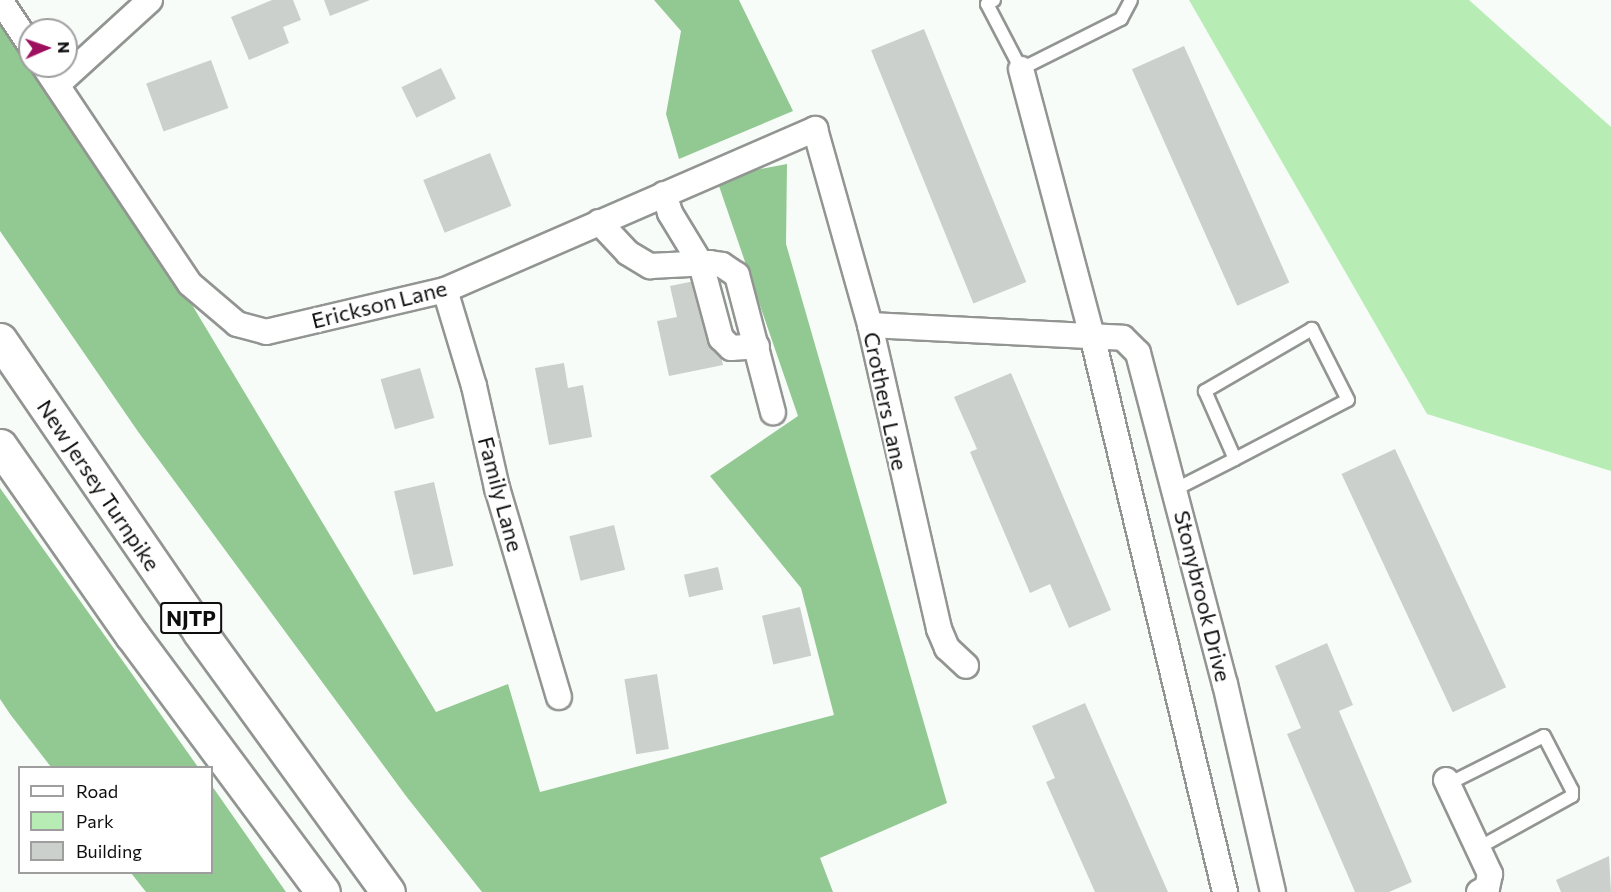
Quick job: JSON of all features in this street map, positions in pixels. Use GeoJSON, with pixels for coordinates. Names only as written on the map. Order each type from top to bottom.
{"type":"FeatureCollection","features":[{"type":"Feature","properties":{"kind":"highway","name":"New Jersey Turnpike"},"geometry":{"type":"LineString","coordinates":[[0,340],[199,631],[388,892]]}},
{"type":"Feature","properties":{"kind":"highway","name":"NJTP"},"geometry":{"type":"LineString","coordinates":[[0,446],[132,635],[323,892]]}},
{"type":"Feature","properties":{"kind":"street"},"geometry":{"type":"LineString","coordinates":[[0,0],[18,27]]}},
{"type":"Feature","properties":{"kind":"street"},"geometry":{"type":"LineString","coordinates":[[78,55],[150,0]]}},
{"type":"Feature","properties":{"kind":"street"},"geometry":{"type":"LineString","coordinates":[[1021,69],[1093,339],[1225,892]]}},
{"type":"Feature","properties":{"kind":"street","name":"Erickson Lane"},"geometry":{"type":"LineString","coordinates":[[52,78],[190,284],[237,324],[266,332],[445,290],[815,129]]}},
{"type":"Feature","properties":{"kind":"street","name":"Crothers Lane"},"geometry":{"type":"LineString","coordinates":[[815,129],[870,325],[939,630],[947,648],[966,666]]}},
{"type":"Feature","properties":{"kind":"street"},"geometry":{"type":"LineString","coordinates":[[664,194],[675,221],[701,264],[721,338],[731,348],[757,346]]}},
{"type":"Feature","properties":{"kind":"street"},"geometry":{"type":"LineString","coordinates":[[599,222],[628,253],[650,266],[722,265],[737,275],[773,412]]}},
{"type":"Feature","properties":{"kind":"street","name":"Family Lane"},"geometry":{"type":"LineString","coordinates":[[445,290],[474,386],[497,488],[560,698]]}},
{"type":"Feature","properties":{"kind":"street","name":"Stonybrook Drive"},"geometry":{"type":"LineString","coordinates":[[870,325],[1093,339],[1123,338],[1138,353],[1176,489],[1273,892]]}},
{"type":"Feature","properties":{"kind":"street"},"geometry":{"type":"LineString","coordinates":[[1447,782],[1490,874],[1487,888],[1479,892]]}},
{"type":"Feature","properties":{"kind":"lane"},"geometry":{"type":"LineString","coordinates":[[994,0],[987,4],[1021,69],[1121,19],[1131,0]]}},
{"type":"Feature","properties":{"kind":"lane"},"geometry":{"type":"LineString","coordinates":[[1176,489],[1235,459],[1348,400],[1312,329],[1205,391],[1235,459]]}},
{"type":"Feature","properties":{"kind":"lane"},"geometry":{"type":"LineString","coordinates":[[1447,782],[1544,736],[1572,790],[1572,796],[1478,848]]}},
{"type":"Feature","properties":{"kind":"green space"},"geometry":{"type":"Polygon","coordinates":[[[0,0],[18,31],[18,78],[48,78],[137,213],[436,712],[508,684],[540,792],[834,715],[801,588],[710,476],[798,416],[719,186],[750,171],[787,164],[786,244],[947,803],[820,858],[833,892],[482,892],[406,796],[139,433],[0,231],[0,0]]]}},
{"type":"Feature","properties":{"kind":"green space"},"geometry":{"type":"Polygon","coordinates":[[[654,0],[739,0],[793,111],[679,159],[666,114],[681,31],[654,0]]]}},
{"type":"Feature","properties":{"kind":"green space"},"geometry":{"type":"Polygon","coordinates":[[[1189,0],[1469,0],[1611,127],[1611,471],[1427,414],[1189,0]]]}},
{"type":"Feature","properties":{"kind":"green space"},"geometry":{"type":"Polygon","coordinates":[[[0,488],[197,766],[50,766],[0,699],[0,488]]]}},
{"type":"Feature","properties":{"kind":"green space"},"geometry":{"type":"Polygon","coordinates":[[[213,787],[286,892],[146,892],[132,874],[213,874],[213,787]]]}},
{"type":"Feature","properties":{"kind":"building"},"geometry":{"type":"Polygon","coordinates":[[[272,0],[293,0],[301,20],[283,27],[289,43],[249,60],[231,17],[272,0]]]}},
{"type":"Feature","properties":{"kind":"building"},"geometry":{"type":"Polygon","coordinates":[[[324,0],[370,0],[330,16],[324,0]]]}},
{"type":"Feature","properties":{"kind":"building"},"geometry":{"type":"Polygon","coordinates":[[[924,29],[1026,282],[973,303],[871,50],[924,29]]]}},
{"type":"Feature","properties":{"kind":"building"},"geometry":{"type":"Polygon","coordinates":[[[1184,46],[1289,283],[1237,306],[1132,69],[1184,46]]]}},
{"type":"Feature","properties":{"kind":"building"},"geometry":{"type":"Polygon","coordinates":[[[211,60],[228,108],[164,132],[146,84],[211,60]]]}},
{"type":"Feature","properties":{"kind":"building"},"geometry":{"type":"Polygon","coordinates":[[[441,68],[456,99],[416,118],[401,87],[441,68]]]}},
{"type":"Feature","properties":{"kind":"building"},"geometry":{"type":"Polygon","coordinates":[[[490,153],[511,206],[445,233],[423,180],[490,153]]]}},
{"type":"Feature","properties":{"kind":"building"},"geometry":{"type":"Polygon","coordinates":[[[704,279],[723,365],[669,376],[657,321],[677,317],[670,286],[704,279]]]}},
{"type":"Feature","properties":{"kind":"building"},"geometry":{"type":"Polygon","coordinates":[[[564,363],[568,388],[583,385],[592,437],[549,445],[535,368],[564,363]]]}},
{"type":"Feature","properties":{"kind":"building"},"geometry":{"type":"Polygon","coordinates":[[[420,368],[434,418],[395,429],[381,379],[420,368]]]}},
{"type":"Feature","properties":{"kind":"building"},"geometry":{"type":"Polygon","coordinates":[[[1011,373],[1111,610],[1069,628],[1050,584],[1030,593],[970,452],[977,449],[954,397],[1011,373]]]}},
{"type":"Feature","properties":{"kind":"building"},"geometry":{"type":"Polygon","coordinates":[[[1395,449],[1506,687],[1453,712],[1342,474],[1395,449]]]}},
{"type":"Feature","properties":{"kind":"building"},"geometry":{"type":"Polygon","coordinates":[[[434,482],[453,566],[413,575],[394,491],[434,482]]]}},
{"type":"Feature","properties":{"kind":"building"},"geometry":{"type":"Polygon","coordinates":[[[614,525],[625,570],[580,581],[569,536],[614,525]]]}},
{"type":"Feature","properties":{"kind":"building"},"geometry":{"type":"Polygon","coordinates":[[[718,567],[723,589],[689,597],[684,575],[718,567]]]}},
{"type":"Feature","properties":{"kind":"building"},"geometry":{"type":"Polygon","coordinates":[[[800,607],[811,656],[773,664],[762,616],[800,607]]]}},
{"type":"Feature","properties":{"kind":"building"},"geometry":{"type":"Polygon","coordinates":[[[1327,643],[1353,705],[1339,711],[1412,882],[1389,892],[1355,892],[1287,734],[1301,728],[1275,666],[1327,643]]]}},
{"type":"Feature","properties":{"kind":"building"},"geometry":{"type":"Polygon","coordinates":[[[657,674],[669,749],[636,754],[624,679],[657,674]]]}},
{"type":"Feature","properties":{"kind":"building"},"geometry":{"type":"Polygon","coordinates":[[[1085,703],[1168,892],[1095,892],[1046,782],[1055,778],[1032,726],[1085,703]]]}},
{"type":"Feature","properties":{"kind":"building"},"geometry":{"type":"Polygon","coordinates":[[[1609,856],[1611,892],[1561,892],[1556,880],[1609,856]]]}}]}
